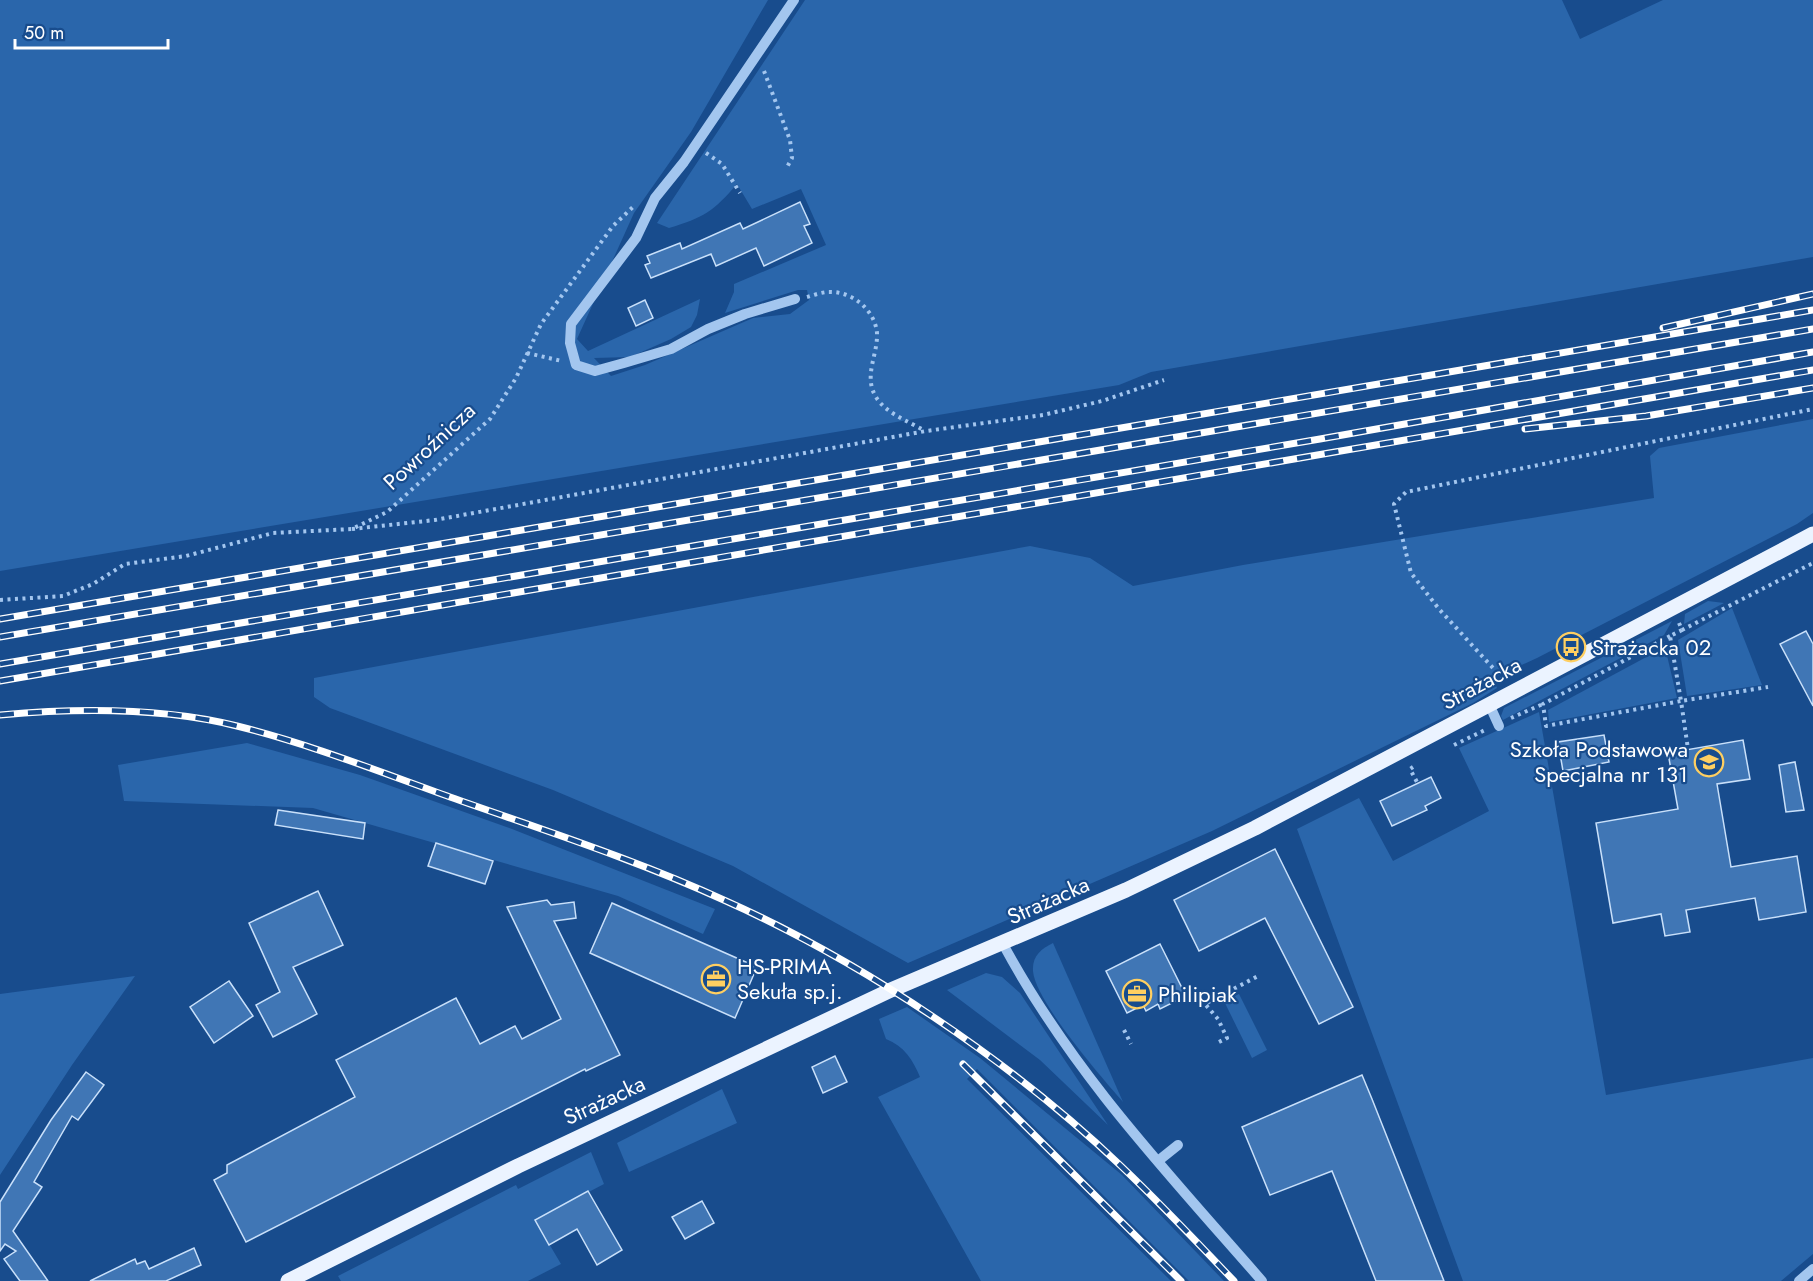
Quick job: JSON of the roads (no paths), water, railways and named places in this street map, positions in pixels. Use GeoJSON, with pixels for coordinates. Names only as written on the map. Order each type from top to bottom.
{"type":"FeatureCollection","features":[{"type":"Feature","properties":{"kind":"main road","name":"Strażacka"},"geometry":{"type":"LineString","coordinates":[[288,1281],[527,1161],[891,990],[1126,890],[1255,828],[1813,534]]}},
{"type":"Feature","properties":{"kind":"street"},"geometry":{"type":"LineString","coordinates":[[794,0],[696,146],[655,198],[636,238],[571,324],[570,343],[576,365],[596,371],[671,349],[708,328],[795,299]]}},
{"type":"Feature","properties":{"kind":"street"},"geometry":{"type":"LineString","coordinates":[[1489,704],[1499,725]]}},
{"type":"Feature","properties":{"kind":"street"},"geometry":{"type":"LineString","coordinates":[[1003,944],[1058,1037],[1107,1102],[1262,1281]]}},
{"type":"Feature","properties":{"kind":"street"},"geometry":{"type":"LineString","coordinates":[[1158,1161],[1178,1145]]}},
{"type":"Feature","properties":{"kind":"street"},"geometry":{"type":"LineString","coordinates":[[1799,1281],[1813,1269]]}},
{"type":"Feature","properties":{"kind":"railway"},"geometry":{"type":"LineString","coordinates":[[1663,328],[1813,294]]}},
{"type":"Feature","properties":{"kind":"railway"},"geometry":{"type":"LineString","coordinates":[[0,619],[1813,310]]}},
{"type":"Feature","properties":{"kind":"railway"},"geometry":{"type":"LineString","coordinates":[[0,637],[1813,329]]}},
{"type":"Feature","properties":{"kind":"railway"},"geometry":{"type":"LineString","coordinates":[[0,664],[1320,439],[1813,352]]}},
{"type":"Feature","properties":{"kind":"railway"},"geometry":{"type":"LineString","coordinates":[[0,681],[1813,370]]}},
{"type":"Feature","properties":{"kind":"railway"},"geometry":{"type":"LineString","coordinates":[[1525,429],[1646,416],[1813,388]]}},
{"type":"Feature","properties":{"kind":"railway"},"geometry":{"type":"LineString","coordinates":[[0,715],[89,710],[149,712],[237,726],[318,750],[590,846],[726,901],[778,926],[882,984],[934,1017],[1033,1089],[1121,1166],[1234,1281]]}},
{"type":"Feature","properties":{"kind":"railway"},"geometry":{"type":"LineString","coordinates":[[963,1064],[1181,1281]]}},
{"type":"Feature","properties":{"kind":"place","name":"Strażacka 02"},"geometry":{"type":"Point","coordinates":[1571,647]}},
{"type":"Feature","properties":{"kind":"place","name":"Szkoła Podstawowa Specjalna nr 131"},"geometry":{"type":"Point","coordinates":[1709,762]}},
{"type":"Feature","properties":{"kind":"place","name":"HS-PRIMA Sekuła sp.j."},"geometry":{"type":"Point","coordinates":[716,979]}},
{"type":"Feature","properties":{"kind":"place","name":"Philipiak"},"geometry":{"type":"Point","coordinates":[1137,994]}}]}
